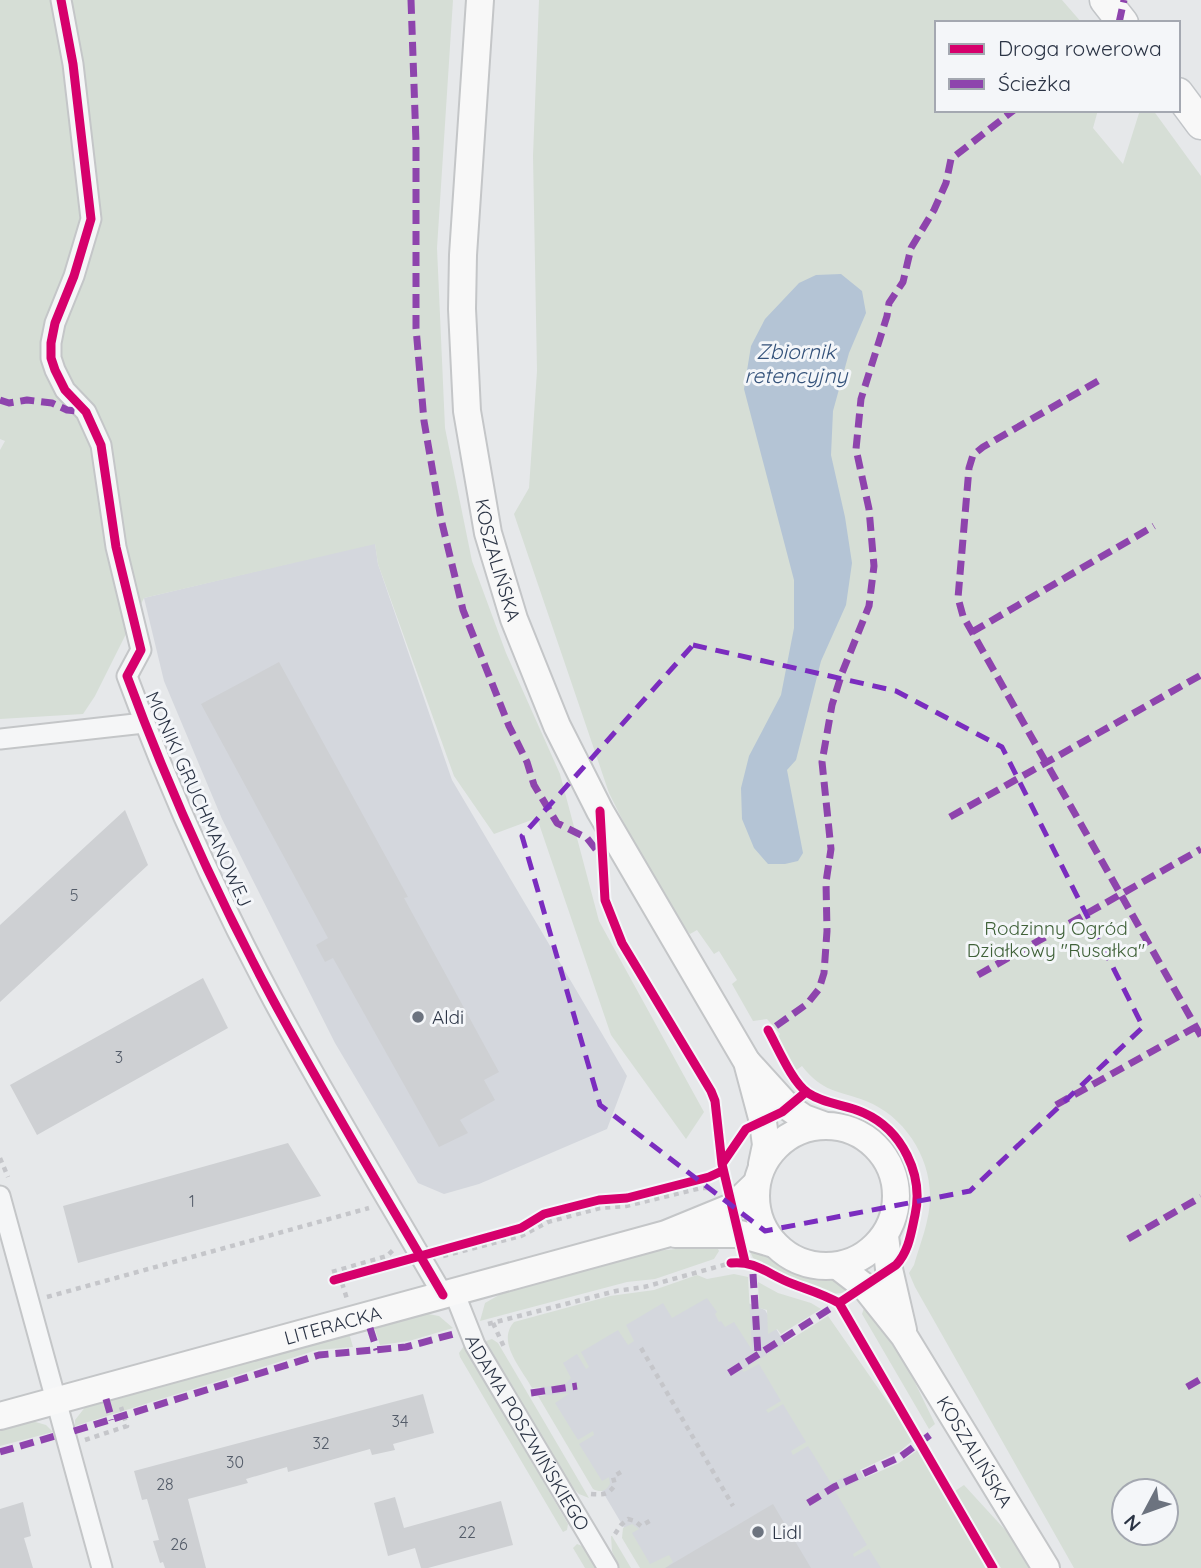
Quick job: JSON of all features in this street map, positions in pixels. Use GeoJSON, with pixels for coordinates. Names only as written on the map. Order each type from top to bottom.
{"type":"FeatureCollection","features":[{"type":"Feature","properties":{"kind":"main road"},"geometry":{"type":"LineString","coordinates":[[1105,0],[1121,21]]}},
{"type":"Feature","properties":{"kind":"main road"},"geometry":{"type":"LineString","coordinates":[[1180,96],[1201,124]]}},
{"type":"Feature","properties":{"kind":"street","name":"MONIKI GRUCHMANOWEJ"},"geometry":{"type":"LineString","coordinates":[[61,0],[73,64],[91,219],[74,276],[55,323],[51,358],[65,390],[86,412],[101,446],[117,547],[141,650],[127,676],[193,838],[272,1000],[429,1254],[449,1294]]}},
{"type":"Feature","properties":{"kind":"street","name":"KOSZALIŃSKA"},"geometry":{"type":"LineString","coordinates":[[480,0],[461,309],[467,411],[488,534],[514,620],[562,736],[617,842],[747,1062],[788,1107],[804,1118],[824,1125]]}},
{"type":"Feature","properties":{"kind":"street"},"geometry":{"type":"LineString","coordinates":[[0,739],[144,723]]}},
{"type":"Feature","properties":{"kind":"street","name":"KOSZALIŃSKA"},"geometry":{"type":"LineString","coordinates":[[747,1062],[763,1122],[766,1145],[759,1174]]}},
{"type":"Feature","properties":{"kind":"street"},"geometry":{"type":"LineString","coordinates":[[824,1125],[848,1129],[870,1141],[889,1163],[896,1190],[894,1215],[885,1236],[865,1255],[839,1267],[805,1262],[774,1244],[761,1225],[756,1207],[759,1174],[778,1143],[799,1130],[824,1125]]}},
{"type":"Feature","properties":{"kind":"street","name":"LITERACKA"},"geometry":{"type":"LineString","coordinates":[[0,1416],[666,1234],[732,1207],[759,1174]]}},
{"type":"Feature","properties":{"kind":"street"},"geometry":{"type":"LineString","coordinates":[[0,1196],[102,1568]]}},
{"type":"Feature","properties":{"kind":"street","name":"LITERACKA"},"geometry":{"type":"LineString","coordinates":[[666,1234],[740,1234],[774,1244]]}},
{"type":"Feature","properties":{"kind":"street","name":"KOSZALIŃSKA"},"geometry":{"type":"LineString","coordinates":[[885,1236],[889,1269],[904,1336]]}},
{"type":"Feature","properties":{"kind":"street","name":"KOSZALIŃSKA"},"geometry":{"type":"LineString","coordinates":[[839,1267],[865,1287],[904,1336],[1046,1568]]}},
{"type":"Feature","properties":{"kind":"street","name":"ADAMA POSZWIŃSKIEGO"},"geometry":{"type":"LineString","coordinates":[[449,1294],[474,1328],[608,1568]]}},
{"type":"Feature","properties":{"kind":"path"},"geometry":{"type":"LineString","coordinates":[[336,1274],[429,1254],[521,1228],[544,1214],[599,1200],[627,1198],[709,1177]]}},
{"type":"Feature","properties":{"kind":"path"},"geometry":{"type":"LineString","coordinates":[[429,1254],[444,1257],[521,1236],[548,1222],[600,1208],[626,1206],[701,1188],[712,1188]]}},
{"type":"Feature","properties":{"kind":"path"},"geometry":{"type":"LineString","coordinates":[[43,1298],[372,1206]]}},
{"type":"Feature","properties":{"kind":"path"},"geometry":{"type":"LineString","coordinates":[[474,1328],[616,1291],[644,1287],[731,1263],[745,1262],[740,1234]]}},
{"type":"Feature","properties":{"kind":"path"},"geometry":{"type":"LineString","coordinates":[[336,1274],[387,1256],[398,1248]]}},
{"type":"Feature","properties":{"kind":"path"},"geometry":{"type":"LineString","coordinates":[[493,1323],[506,1351]]}},
{"type":"Feature","properties":{"kind":"path"},"geometry":{"type":"LineString","coordinates":[[641,1348],[733,1506]]}},
{"type":"Feature","properties":{"kind":"path"},"geometry":{"type":"LineString","coordinates":[[83,1440],[127,1426],[118,1396]]}},
{"type":"Feature","properties":{"kind":"path"},"geometry":{"type":"LineString","coordinates":[[591,1494],[604,1495],[610,1491],[615,1485],[613,1477],[624,1470]]}},
{"type":"Feature","properties":{"kind":"path"},"geometry":{"type":"LineString","coordinates":[[615,1534],[628,1519],[641,1525],[653,1519]]}},
{"type":"Feature","properties":{"kind":"highlighted area"},"geometry":{"type":"Polygon","coordinates":[[[693,645],[896,691],[1002,747],[1143,1027],[970,1191],[765,1231],[600,1105],[522,836],[693,645]]]}},
{"type":"Feature","properties":{"kind":"shaded area"},"geometry":{"type":"Polygon","coordinates":[[[375,543],[378,564],[452,780],[627,1076],[607,1129],[479,1184],[444,1194],[418,1183],[335,1043],[222,819],[164,681],[144,598],[375,543]]]}},
{"type":"Feature","properties":{"kind":"shaded area"},"geometry":{"type":"Polygon","coordinates":[[[713,1289],[765,1310],[918,1568],[648,1568],[523,1358],[531,1339],[713,1289]]]}},
{"type":"Feature","properties":{"kind":"green space"},"geometry":{"type":"Polygon","coordinates":[[[0,0],[453,0],[437,248],[445,428],[472,561],[506,653],[560,774],[599,921],[704,1112],[686,1139],[611,1035],[537,818],[494,834],[454,776],[378,564],[375,544],[144,598],[95,696],[83,714],[0,719],[0,450],[5,441],[0,439],[0,0]]]}},
{"type":"Feature","properties":{"kind":"green space","name":"Rodzinny Ogród Działkowy \"Rusałka\""},"geometry":{"type":"Polygon","coordinates":[[[539,0],[1062,0],[1080,21],[935,21],[935,112],[1097,112],[1093,128],[1123,164],[1139,112],[1154,112],[1201,176],[1201,1568],[1074,1568],[909,1273],[924,1232],[930,1198],[926,1168],[913,1140],[903,1127],[880,1108],[831,1090],[802,1066],[795,1071],[777,1039],[780,1034],[767,1019],[753,1021],[732,984],[737,980],[719,951],[714,954],[697,930],[690,934],[664,903],[609,793],[514,514],[529,488],[537,371],[533,156],[539,0]]]}},
{"type":"Feature","properties":{"kind":"green space"},"geometry":{"type":"Polygon","coordinates":[[[747,1244],[769,1252],[795,1269],[810,1275],[836,1279],[853,1289],[834,1294],[786,1276],[753,1258],[747,1244]]]}},
{"type":"Feature","properties":{"kind":"green space"},"geometry":{"type":"Polygon","coordinates":[[[716,1245],[719,1251],[714,1259],[655,1279],[627,1282],[480,1321],[485,1303],[506,1291],[656,1251],[716,1245]]]}},
{"type":"Feature","properties":{"kind":"green space"},"geometry":{"type":"Polygon","coordinates":[[[734,1274],[748,1277],[752,1350],[734,1322],[725,1327],[719,1322],[715,1314],[717,1312],[707,1298],[672,1318],[663,1303],[626,1325],[634,1341],[628,1345],[618,1330],[581,1352],[589,1367],[586,1369],[577,1354],[563,1363],[571,1378],[564,1385],[532,1388],[509,1347],[509,1330],[514,1322],[610,1296],[654,1290],[697,1275],[707,1279],[734,1274]]]}},
{"type":"Feature","properties":{"kind":"green space"},"geometry":{"type":"Polygon","coordinates":[[[758,1282],[778,1293],[811,1303],[821,1309],[781,1334],[777,1329],[768,1334],[767,1310],[759,1308],[758,1282]]]}},
{"type":"Feature","properties":{"kind":"green space"},"geometry":{"type":"Polygon","coordinates":[[[865,1305],[908,1368],[935,1424],[929,1429],[862,1314],[865,1305]]]}},
{"type":"Feature","properties":{"kind":"green space"},"geometry":{"type":"Polygon","coordinates":[[[423,1313],[439,1316],[453,1328],[409,1341],[380,1345],[374,1326],[423,1313]]]}},
{"type":"Feature","properties":{"kind":"green space"},"geometry":{"type":"Polygon","coordinates":[[[828,1316],[912,1441],[899,1452],[831,1483],[808,1446],[793,1455],[791,1451],[806,1442],[783,1404],[768,1413],[766,1410],[781,1401],[759,1364],[744,1372],[742,1370],[828,1316]]]}},
{"type":"Feature","properties":{"kind":"green space"},"geometry":{"type":"Polygon","coordinates":[[[349,1333],[353,1347],[317,1350],[75,1426],[75,1420],[86,1406],[349,1333]]]}},
{"type":"Feature","properties":{"kind":"green space"},"geometry":{"type":"Polygon","coordinates":[[[492,1339],[498,1343],[589,1498],[579,1494],[569,1484],[486,1341],[492,1339]]]}},
{"type":"Feature","properties":{"kind":"green space"},"geometry":{"type":"Polygon","coordinates":[[[464,1346],[568,1524],[567,1530],[563,1532],[460,1357],[459,1353],[464,1346]]]}},
{"type":"Feature","properties":{"kind":"green space"},"geometry":{"type":"Polygon","coordinates":[[[570,1393],[555,1403],[578,1440],[593,1431],[594,1435],[579,1444],[602,1481],[609,1477],[610,1484],[603,1491],[593,1489],[538,1396],[570,1393]]]}},
{"type":"Feature","properties":{"kind":"green space"},"geometry":{"type":"Polygon","coordinates":[[[32,1421],[46,1425],[53,1432],[0,1446],[0,1430],[32,1421]]]}},
{"type":"Feature","properties":{"kind":"green space"},"geometry":{"type":"Polygon","coordinates":[[[918,1450],[987,1568],[881,1568],[869,1549],[854,1557],[853,1554],[867,1545],[835,1491],[899,1463],[918,1450]]]}},
{"type":"Feature","properties":{"kind":"green space"},"geometry":{"type":"Polygon","coordinates":[[[964,1485],[1009,1534],[1031,1568],[1001,1568],[955,1491],[964,1485]]]}},
{"type":"Feature","properties":{"kind":"green space"},"geometry":{"type":"Polygon","coordinates":[[[632,1524],[639,1529],[632,1533],[650,1564],[669,1555],[673,1562],[669,1565],[671,1568],[640,1568],[622,1538],[623,1528],[632,1524]]]}},
{"type":"Feature","properties":{"kind":"green space"},"geometry":{"type":"Polygon","coordinates":[[[611,1536],[631,1568],[619,1568],[612,1551],[611,1536]]]}},
{"type":"Feature","properties":{"kind":"green space"},"geometry":{"type":"Polygon","coordinates":[[[577,1544],[582,1546],[596,1568],[585,1568],[573,1548],[577,1544]]]}},
{"type":"Feature","properties":{"kind":"water","name":"Zbiornik retencyjny"},"geometry":{"type":"Polygon","coordinates":[[[841,274],[862,291],[866,313],[849,353],[833,411],[831,455],[852,563],[846,605],[821,661],[796,760],[787,770],[803,853],[798,861],[768,864],[754,848],[742,819],[741,788],[749,756],[781,695],[794,628],[794,580],[744,389],[751,346],[765,319],[799,283],[816,275],[841,274]]]}},
{"type":"Feature","properties":{"kind":"building"},"geometry":{"type":"Polygon","coordinates":[[[279,662],[408,897],[404,898],[499,1072],[484,1080],[495,1100],[460,1120],[468,1133],[439,1147],[333,958],[325,962],[316,945],[328,938],[201,704],[279,662]]]}},
{"type":"Feature","properties":{"kind":"building"},"geometry":{"type":"Polygon","coordinates":[[[125,810],[148,865],[0,1002],[0,925],[125,810]]]}},
{"type":"Feature","properties":{"kind":"building"},"geometry":{"type":"Polygon","coordinates":[[[203,978],[228,1028],[37,1135],[10,1085],[203,978]]]}},
{"type":"Feature","properties":{"kind":"building"},"geometry":{"type":"Polygon","coordinates":[[[288,1143],[321,1196],[78,1263],[63,1206],[288,1143]]]}},
{"type":"Feature","properties":{"kind":"building"},"geometry":{"type":"Polygon","coordinates":[[[423,1394],[434,1433],[393,1444],[395,1450],[372,1455],[370,1449],[288,1472],[287,1467],[246,1479],[248,1483],[188,1499],[206,1568],[165,1568],[163,1562],[160,1563],[153,1541],[159,1540],[147,1499],[142,1500],[134,1471],[423,1394]]]}},
{"type":"Feature","properties":{"kind":"building"},"geometry":{"type":"Polygon","coordinates":[[[395,1497],[404,1528],[501,1501],[513,1545],[428,1568],[421,1568],[415,1548],[388,1556],[374,1503],[395,1497]]]}},
{"type":"Feature","properties":{"kind":"building"},"geometry":{"type":"Polygon","coordinates":[[[23,1502],[31,1536],[24,1538],[33,1568],[0,1568],[0,1509],[23,1502]]]}},
{"type":"Feature","properties":{"kind":"building","name":"Lidl"},"geometry":{"type":"Polygon","coordinates":[[[773,1504],[811,1568],[665,1568],[773,1504]]]}},
{"type":"Feature","properties":{"kind":"marked path"},"geometry":{"type":"LineString","coordinates":[[411,0],[416,142],[416,328],[424,421],[441,519],[463,610],[509,726],[527,762],[534,785],[557,823],[587,838],[601,856]]}},
{"type":"Feature","properties":{"kind":"marked path"},"geometry":{"type":"LineString","coordinates":[[1119,21],[1124,0]]}},
{"type":"Feature","properties":{"kind":"marked path"},"geometry":{"type":"LineString","coordinates":[[776,1026],[807,1004],[819,989],[824,973],[826,882],[831,849],[822,762],[832,705],[869,606],[874,566],[869,509],[856,449],[861,399],[889,303],[903,282],[911,248],[934,210],[946,183],[951,159],[1011,112]]}},
{"type":"Feature","properties":{"kind":"marked path"},"geometry":{"type":"LineString","coordinates":[[1098,381],[973,455],[969,468],[958,598],[963,616],[1201,1036]]}},
{"type":"Feature","properties":{"kind":"marked path"},"geometry":{"type":"LineString","coordinates":[[0,400],[9,403],[27,400],[52,403],[67,410],[85,412]]}},
{"type":"Feature","properties":{"kind":"marked path"},"geometry":{"type":"LineString","coordinates":[[972,632],[1154,526]]}},
{"type":"Feature","properties":{"kind":"marked path"},"geometry":{"type":"LineString","coordinates":[[950,817],[1201,675]]}},
{"type":"Feature","properties":{"kind":"marked path"},"geometry":{"type":"LineString","coordinates":[[978,975],[1201,849]]}},
{"type":"Feature","properties":{"kind":"marked path"},"geometry":{"type":"LineString","coordinates":[[1056,1105],[1201,1024]]}},
{"type":"Feature","properties":{"kind":"marked path"},"geometry":{"type":"LineString","coordinates":[[1128,1239],[1201,1197]]}},
{"type":"Feature","properties":{"kind":"marked path"},"geometry":{"type":"LineString","coordinates":[[753,1274],[758,1354]]}},
{"type":"Feature","properties":{"kind":"marked path"},"geometry":{"type":"LineString","coordinates":[[729,1373],[839,1303]]}},
{"type":"Feature","properties":{"kind":"marked path"},"geometry":{"type":"LineString","coordinates":[[370,1328],[377,1350]]}},
{"type":"Feature","properties":{"kind":"marked path"},"geometry":{"type":"LineString","coordinates":[[74,1431],[319,1355],[406,1347],[457,1333]]}},
{"type":"Feature","properties":{"kind":"marked path"},"geometry":{"type":"LineString","coordinates":[[1187,1387],[1201,1379]]}},
{"type":"Feature","properties":{"kind":"marked path"},"geometry":{"type":"LineString","coordinates":[[531,1393],[577,1386]]}},
{"type":"Feature","properties":{"kind":"marked path"},"geometry":{"type":"LineString","coordinates":[[106,1399],[112,1420]]}},
{"type":"Feature","properties":{"kind":"marked path"},"geometry":{"type":"LineString","coordinates":[[808,1503],[834,1487],[900,1457],[934,1432]]}},
{"type":"Feature","properties":{"kind":"marked path"},"geometry":{"type":"LineString","coordinates":[[0,1452],[55,1436]]}},
{"type":"Feature","properties":{"kind":"cycle path"},"geometry":{"type":"LineString","coordinates":[[61,0],[73,64],[91,219],[74,276],[55,323],[51,358],[65,390],[86,412],[101,445],[116,547],[141,650],[127,676],[194,841],[252,961],[314,1074],[443,1295]]}},
{"type":"Feature","properties":{"kind":"cycle path"},"geometry":{"type":"LineString","coordinates":[[600,811],[605,900],[622,943],[711,1091],[715,1101],[722,1164]]}},
{"type":"Feature","properties":{"kind":"cycle path"},"geometry":{"type":"LineString","coordinates":[[768,1030],[802,1088],[815,1097],[857,1110],[877,1121],[899,1142],[913,1170],[917,1200],[911,1235],[904,1254],[896,1265],[839,1303]]}},
{"type":"Feature","properties":{"kind":"cycle path"},"geometry":{"type":"LineString","coordinates":[[745,1262],[722,1164],[746,1129],[782,1112],[806,1092]]}},
{"type":"Feature","properties":{"kind":"cycle path"},"geometry":{"type":"LineString","coordinates":[[334,1280],[521,1228],[544,1214],[599,1200],[627,1198],[709,1177],[722,1171]]}},
{"type":"Feature","properties":{"kind":"cycle path"},"geometry":{"type":"LineString","coordinates":[[731,1263],[756,1266],[839,1303],[993,1568]]}},
{"type":"Feature","properties":{"kind":"place","name":"Aldi"},"geometry":{"type":"Point","coordinates":[418,1017]}},
{"type":"Feature","properties":{"kind":"place","name":"Lidl"},"geometry":{"type":"Point","coordinates":[758,1532]}}]}
